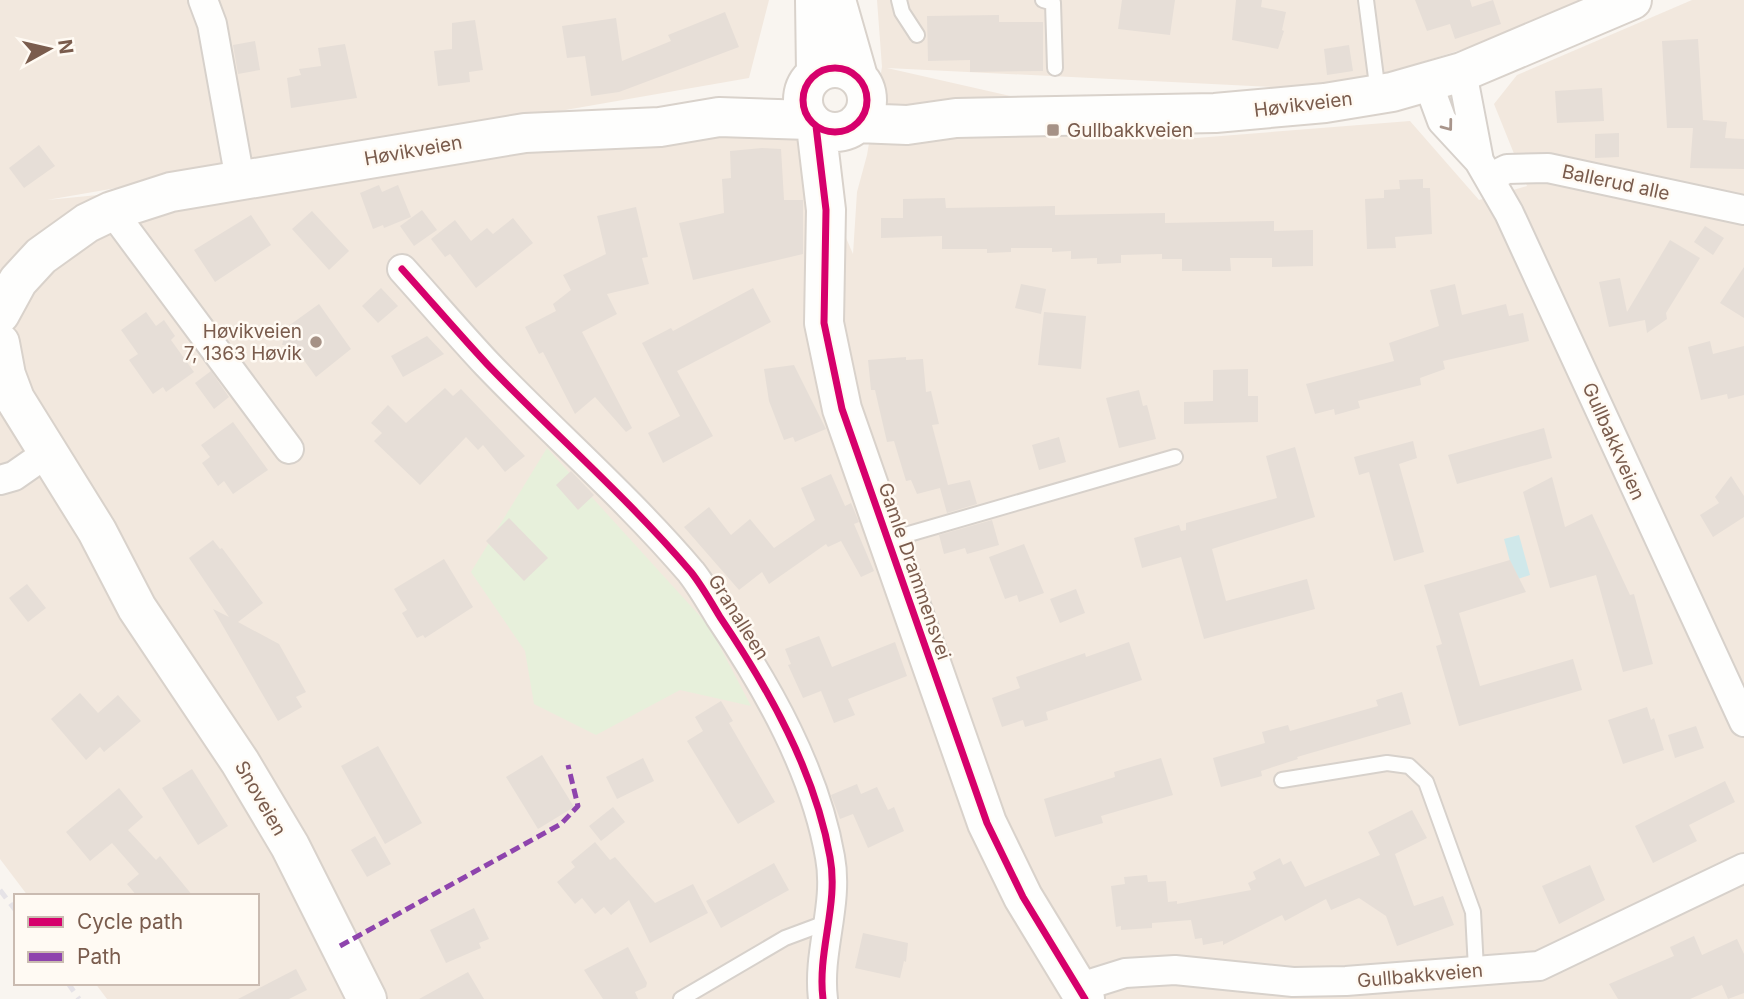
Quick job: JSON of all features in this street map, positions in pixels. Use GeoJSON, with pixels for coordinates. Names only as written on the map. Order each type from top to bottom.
{"type":"FeatureCollection","features":[{"type":"Feature","properties":{"kind":"main road"},"geometry":{"type":"LineString","coordinates":[[815,0],[813,75],[802,99],[834,124],[867,105],[836,0]]}},
{"type":"Feature","properties":{"kind":"main road","name":"Høvikveien"},"geometry":{"type":"LineString","coordinates":[[0,314],[18,281],[41,256],[87,223],[112,211],[172,192],[465,140],[565,130],[660,127],[719,117],[834,124],[907,125],[956,118],[1216,113],[1325,103],[1445,78],[1632,0]]}},
{"type":"Feature","properties":{"kind":"main road"},"geometry":{"type":"LineString","coordinates":[[813,75],[837,67],[861,81]]}},
{"type":"Feature","properties":{"kind":"main road","name":"Høvikveien"},"geometry":{"type":"LineString","coordinates":[[719,117],[813,75]]}},
{"type":"Feature","properties":{"kind":"main road","name":"Høvikveien"},"geometry":{"type":"LineString","coordinates":[[861,81],[956,118]]}},
{"type":"Feature","properties":{"kind":"main road","name":"Gamle Drammensvei"},"geometry":{"type":"LineString","coordinates":[[834,124],[844,169],[826,211],[824,323],[831,366],[856,451],[987,823],[1023,897],[1081,994]]}},
{"type":"Feature","properties":{"kind":"main road","name":"Snoveien"},"geometry":{"type":"LineString","coordinates":[[0,343],[6,375],[15,399],[25,466]]}},
{"type":"Feature","properties":{"kind":"main road","name":"Snoveien"},"geometry":{"type":"LineString","coordinates":[[0,419],[25,466],[97,531],[137,608],[206,707],[290,846],[367,999]]}},
{"type":"Feature","properties":{"kind":"street"},"geometry":{"type":"LineString","coordinates":[[203,0],[212,24],[240,180]]}},
{"type":"Feature","properties":{"kind":"street","name":"Gullbakkveien"},"geometry":{"type":"LineString","coordinates":[[1445,78],[1484,170],[1509,213],[1744,722]]}},
{"type":"Feature","properties":{"kind":"street","name":"Ballerud alle"},"geometry":{"type":"LineString","coordinates":[[1484,170],[1548,168],[1744,210]]}},
{"type":"Feature","properties":{"kind":"street"},"geometry":{"type":"LineString","coordinates":[[112,211],[289,449]]}},
{"type":"Feature","properties":{"kind":"street","name":"Granalleen"},"geometry":{"type":"LineString","coordinates":[[402,269],[486,363],[625,501],[693,575],[747,656],[794,749],[821,817],[831,858],[833,890],[823,999]]}},
{"type":"Feature","properties":{"kind":"street","name":"Gullbakkveien"},"geometry":{"type":"LineString","coordinates":[[1081,994],[1125,973],[1175,970],[1293,982],[1346,981],[1539,966],[1744,868]]}},
{"type":"Feature","properties":{"kind":"lane"},"geometry":{"type":"LineString","coordinates":[[899,0],[902,12],[917,35]]}},
{"type":"Feature","properties":{"kind":"lane"},"geometry":{"type":"LineString","coordinates":[[1366,0],[1378,94]]}},
{"type":"Feature","properties":{"kind":"lane"},"geometry":{"type":"LineString","coordinates":[[1048,2],[1055,68]]}},
{"type":"Feature","properties":{"kind":"lane"},"geometry":{"type":"LineString","coordinates":[[887,541],[1175,457]]}},
{"type":"Feature","properties":{"kind":"lane"},"geometry":{"type":"LineString","coordinates":[[1282,780],[1387,764],[1409,766],[1426,782],[1473,912],[1476,969]]}},
{"type":"Feature","properties":{"kind":"lane"},"geometry":{"type":"LineString","coordinates":[[681,999],[785,938],[828,922]]}},
{"type":"Feature","properties":{"kind":"shaded area"},"geometry":{"type":"Polygon","coordinates":[[[0,0],[769,0],[749,78],[47,200],[798,126],[853,254],[857,192],[867,155],[882,67],[877,0],[1591,0],[1502,37],[1333,90],[887,68],[1196,138],[1410,121],[1479,200],[1527,186],[1494,104],[1517,75],[1692,0],[1744,0],[1744,999],[107,999],[96,985],[259,985],[259,894],[26,894],[0,859],[0,0]]]}},
{"type":"Feature","properties":{"kind":"green space"},"geometry":{"type":"Polygon","coordinates":[[[547,448],[709,626],[751,706],[680,690],[596,735],[534,704],[525,651],[471,572],[547,448]]]}},
{"type":"Feature","properties":{"kind":"water"},"geometry":{"type":"Polygon","coordinates":[[[1519,535],[1530,575],[1515,580],[1504,539],[1519,535]]]}},
{"type":"Feature","properties":{"kind":"building"},"geometry":{"type":"Polygon","coordinates":[[[1122,0],[1175,0],[1170,35],[1118,29],[1122,0]]]}},
{"type":"Feature","properties":{"kind":"building"},"geometry":{"type":"Polygon","coordinates":[[[1236,0],[1262,0],[1261,7],[1286,12],[1278,49],[1232,40],[1236,0]]]}},
{"type":"Feature","properties":{"kind":"building"},"geometry":{"type":"Polygon","coordinates":[[[1415,0],[1470,0],[1472,7],[1493,0],[1501,24],[1455,39],[1450,24],[1427,31],[1415,0]]]}},
{"type":"Feature","properties":{"kind":"building"},"geometry":{"type":"Polygon","coordinates":[[[725,12],[739,47],[619,92],[591,96],[585,56],[567,58],[562,26],[616,18],[622,61],[671,41],[668,35],[725,12]]]}},
{"type":"Feature","properties":{"kind":"building"},"geometry":{"type":"Polygon","coordinates":[[[999,15],[999,22],[1043,22],[1043,71],[970,72],[970,60],[928,61],[927,16],[999,15]]]}},
{"type":"Feature","properties":{"kind":"building"},"geometry":{"type":"Polygon","coordinates":[[[475,20],[483,70],[469,72],[470,82],[438,86],[434,51],[452,49],[452,23],[475,20]]]}},
{"type":"Feature","properties":{"kind":"building"},"geometry":{"type":"Polygon","coordinates":[[[1698,39],[1703,120],[1727,122],[1725,138],[1744,139],[1744,169],[1690,168],[1693,128],[1667,128],[1662,41],[1698,39]]]}},
{"type":"Feature","properties":{"kind":"building"},"geometry":{"type":"Polygon","coordinates":[[[255,41],[260,70],[238,74],[233,45],[255,41]]]}},
{"type":"Feature","properties":{"kind":"building"},"geometry":{"type":"Polygon","coordinates":[[[345,44],[357,98],[291,108],[287,78],[301,75],[299,69],[321,66],[318,48],[345,44]]]}},
{"type":"Feature","properties":{"kind":"building"},"geometry":{"type":"Polygon","coordinates":[[[1349,45],[1353,71],[1327,75],[1324,49],[1349,45]]]}},
{"type":"Feature","properties":{"kind":"building"},"geometry":{"type":"Polygon","coordinates":[[[1602,88],[1604,121],[1557,123],[1555,91],[1602,88]]]}},
{"type":"Feature","properties":{"kind":"building"},"geometry":{"type":"Polygon","coordinates":[[[1619,133],[1619,157],[1595,158],[1595,134],[1619,133]]]}},
{"type":"Feature","properties":{"kind":"building"},"geometry":{"type":"Polygon","coordinates":[[[39,145],[55,166],[24,188],[9,168],[39,145]]]}},
{"type":"Feature","properties":{"kind":"building"},"geometry":{"type":"Polygon","coordinates":[[[781,149],[784,200],[803,200],[803,254],[693,280],[679,223],[724,213],[722,179],[731,178],[730,151],[781,149]]]}},
{"type":"Feature","properties":{"kind":"building"},"geometry":{"type":"Polygon","coordinates":[[[1423,179],[1423,188],[1430,188],[1432,234],[1395,237],[1396,248],[1367,249],[1365,199],[1384,198],[1384,190],[1400,189],[1399,180],[1423,179]]]}},
{"type":"Feature","properties":{"kind":"building"},"geometry":{"type":"Polygon","coordinates":[[[379,185],[382,192],[398,185],[411,217],[384,228],[383,225],[373,229],[360,193],[379,185]]]}},
{"type":"Feature","properties":{"kind":"building"},"geometry":{"type":"Polygon","coordinates":[[[945,198],[946,208],[1055,206],[1055,215],[1165,213],[1165,223],[1274,221],[1274,231],[1313,230],[1313,266],[1272,267],[1272,258],[1230,258],[1231,271],[1182,271],[1182,259],[1162,259],[1162,254],[1121,255],[1121,263],[1097,264],[1097,258],[1071,259],[1071,251],[1052,252],[1052,248],[1011,248],[1011,252],[987,253],[987,249],[942,249],[942,236],[881,238],[881,218],[903,218],[903,199],[945,198]]]}},
{"type":"Feature","properties":{"kind":"building"},"geometry":{"type":"Polygon","coordinates":[[[636,207],[648,257],[642,258],[649,284],[607,294],[617,314],[582,332],[632,428],[626,432],[595,397],[575,414],[543,352],[539,354],[525,327],[556,311],[553,304],[571,290],[563,275],[606,254],[597,216],[636,207]]]}},
{"type":"Feature","properties":{"kind":"building"},"geometry":{"type":"Polygon","coordinates":[[[422,210],[437,230],[414,246],[400,226],[422,210]]]}},
{"type":"Feature","properties":{"kind":"building"},"geometry":{"type":"Polygon","coordinates":[[[312,211],[349,251],[329,270],[292,229],[312,211]]]}},
{"type":"Feature","properties":{"kind":"building"},"geometry":{"type":"Polygon","coordinates":[[[251,215],[271,245],[215,282],[194,250],[251,215]]]}},
{"type":"Feature","properties":{"kind":"building"},"geometry":{"type":"Polygon","coordinates":[[[513,218],[533,243],[476,288],[450,254],[445,257],[431,239],[455,220],[471,241],[487,228],[493,234],[513,218]]]}},
{"type":"Feature","properties":{"kind":"building"},"geometry":{"type":"Polygon","coordinates":[[[1705,226],[1724,238],[1713,255],[1694,242],[1705,226]]]}},
{"type":"Feature","properties":{"kind":"building"},"geometry":{"type":"Polygon","coordinates":[[[1670,240],[1700,258],[1666,313],[1667,319],[1647,333],[1645,320],[1609,327],[1599,282],[1620,278],[1627,312],[1670,240]]]}},
{"type":"Feature","properties":{"kind":"building"},"geometry":{"type":"Polygon","coordinates":[[[1744,267],[1744,318],[1720,303],[1744,267]]]}},
{"type":"Feature","properties":{"kind":"building"},"geometry":{"type":"Polygon","coordinates":[[[1021,284],[1046,289],[1041,314],[1015,308],[1021,284]]]}},
{"type":"Feature","properties":{"kind":"building"},"geometry":{"type":"Polygon","coordinates":[[[1455,284],[1462,315],[1506,304],[1509,316],[1523,313],[1529,341],[1443,361],[1445,369],[1420,378],[1421,385],[1358,401],[1360,408],[1335,415],[1334,409],[1315,414],[1306,384],[1394,361],[1389,343],[1439,326],[1430,290],[1455,284]]]}},
{"type":"Feature","properties":{"kind":"building"},"geometry":{"type":"Polygon","coordinates":[[[381,288],[398,306],[378,323],[362,306],[381,288]]]}},
{"type":"Feature","properties":{"kind":"building"},"geometry":{"type":"Polygon","coordinates":[[[753,288],[771,322],[677,371],[713,436],[663,463],[648,433],[680,416],[642,343],[671,328],[673,331],[753,288]]]}},
{"type":"Feature","properties":{"kind":"building","name":"Høvikveien 7, 1363 Høvik"},"geometry":{"type":"Polygon","coordinates":[[[319,304],[351,349],[316,377],[293,345],[282,345],[287,327],[319,304]]]}},
{"type":"Feature","properties":{"kind":"building"},"geometry":{"type":"Polygon","coordinates":[[[146,312],[156,326],[164,320],[175,336],[171,340],[194,372],[166,392],[163,387],[153,394],[129,360],[138,354],[121,330],[146,312]]]}},
{"type":"Feature","properties":{"kind":"building"},"geometry":{"type":"Polygon","coordinates":[[[1044,312],[1086,316],[1081,369],[1038,365],[1044,312]]]}},
{"type":"Feature","properties":{"kind":"building"},"geometry":{"type":"Polygon","coordinates":[[[427,336],[444,354],[403,377],[391,356],[427,336]]]}},
{"type":"Feature","properties":{"kind":"building"},"geometry":{"type":"Polygon","coordinates":[[[1710,341],[1713,354],[1744,346],[1744,395],[1728,399],[1727,394],[1701,400],[1688,347],[1710,341]]]}},
{"type":"Feature","properties":{"kind":"building"},"geometry":{"type":"Polygon","coordinates":[[[906,357],[906,360],[923,359],[926,392],[931,391],[939,424],[932,425],[948,485],[970,480],[977,504],[947,513],[940,488],[917,494],[911,480],[906,481],[894,441],[887,442],[875,390],[871,390],[868,360],[906,357]]]}},
{"type":"Feature","properties":{"kind":"building"},"geometry":{"type":"Polygon","coordinates":[[[794,365],[826,429],[795,442],[793,437],[784,440],[769,401],[764,369],[794,365]]]}},
{"type":"Feature","properties":{"kind":"building"},"geometry":{"type":"Polygon","coordinates":[[[1248,369],[1248,396],[1258,396],[1258,422],[1184,424],[1184,402],[1213,401],[1213,370],[1248,369]]]}},
{"type":"Feature","properties":{"kind":"building"},"geometry":{"type":"Polygon","coordinates":[[[211,371],[229,397],[214,409],[195,383],[211,371]]]}},
{"type":"Feature","properties":{"kind":"building"},"geometry":{"type":"Polygon","coordinates":[[[445,388],[453,396],[461,389],[525,456],[505,472],[483,445],[478,450],[466,437],[420,485],[374,441],[382,433],[371,423],[388,405],[406,423],[445,388]]]}},
{"type":"Feature","properties":{"kind":"building"},"geometry":{"type":"Polygon","coordinates":[[[1139,390],[1143,406],[1147,405],[1156,439],[1119,448],[1106,398],[1139,390]]]}},
{"type":"Feature","properties":{"kind":"building"},"geometry":{"type":"Polygon","coordinates":[[[233,422],[268,470],[233,494],[224,481],[218,486],[202,463],[210,457],[201,445],[233,422]]]}},
{"type":"Feature","properties":{"kind":"building"},"geometry":{"type":"Polygon","coordinates":[[[1544,428],[1552,458],[1457,484],[1448,455],[1544,428]]]}},
{"type":"Feature","properties":{"kind":"building"},"geometry":{"type":"Polygon","coordinates":[[[1059,437],[1066,462],[1039,470],[1032,445],[1059,437]]]}},
{"type":"Feature","properties":{"kind":"building"},"geometry":{"type":"Polygon","coordinates":[[[1413,441],[1417,458],[1399,464],[1424,552],[1394,561],[1369,472],[1359,475],[1354,457],[1413,441]]]}},
{"type":"Feature","properties":{"kind":"building"},"geometry":{"type":"Polygon","coordinates":[[[1295,447],[1315,517],[1212,549],[1226,601],[1307,579],[1315,609],[1204,639],[1181,557],[1142,568],[1134,538],[1179,525],[1181,531],[1186,530],[1186,523],[1277,498],[1266,456],[1295,447]]]}},
{"type":"Feature","properties":{"kind":"building"},"geometry":{"type":"Polygon","coordinates":[[[571,471],[594,495],[578,510],[556,485],[571,471]]]}},
{"type":"Feature","properties":{"kind":"building"},"geometry":{"type":"Polygon","coordinates":[[[831,474],[845,506],[851,503],[859,522],[854,524],[874,571],[861,577],[841,541],[828,547],[826,544],[769,584],[762,572],[739,590],[684,527],[709,507],[731,535],[750,519],[774,548],[815,520],[801,488],[831,474]]]}},
{"type":"Feature","properties":{"kind":"building"},"geometry":{"type":"Polygon","coordinates":[[[1731,476],[1744,496],[1744,517],[1713,537],[1700,515],[1719,503],[1715,497],[1731,476]]]}},
{"type":"Feature","properties":{"kind":"building"},"geometry":{"type":"Polygon","coordinates":[[[1552,477],[1565,527],[1592,514],[1630,595],[1634,594],[1653,664],[1623,672],[1596,575],[1550,588],[1523,492],[1552,477]]]}},
{"type":"Feature","properties":{"kind":"building"},"geometry":{"type":"Polygon","coordinates":[[[509,518],[548,558],[524,581],[486,541],[509,518]]]}},
{"type":"Feature","properties":{"kind":"building"},"geometry":{"type":"Polygon","coordinates":[[[992,520],[999,545],[967,554],[965,548],[944,554],[939,535],[992,520]]]}},
{"type":"Feature","properties":{"kind":"building"},"geometry":{"type":"Polygon","coordinates":[[[213,540],[263,603],[238,622],[279,644],[306,692],[296,697],[302,707],[278,721],[213,609],[229,617],[189,558],[213,540]]]}},
{"type":"Feature","properties":{"kind":"building"},"geometry":{"type":"Polygon","coordinates":[[[1024,544],[1044,593],[1019,602],[1017,595],[1005,599],[989,557],[1024,544]]]}},
{"type":"Feature","properties":{"kind":"building"},"geometry":{"type":"Polygon","coordinates":[[[444,559],[473,607],[425,638],[423,635],[417,638],[402,613],[407,610],[394,589],[444,559]]]}},
{"type":"Feature","properties":{"kind":"building"},"geometry":{"type":"Polygon","coordinates":[[[1510,560],[1526,592],[1459,613],[1480,686],[1573,659],[1582,690],[1459,726],[1436,646],[1442,644],[1424,585],[1510,560]]]}},
{"type":"Feature","properties":{"kind":"building"},"geometry":{"type":"Polygon","coordinates":[[[27,584],[46,608],[28,622],[9,598],[27,584]]]}},
{"type":"Feature","properties":{"kind":"building"},"geometry":{"type":"Polygon","coordinates":[[[1076,589],[1085,613],[1060,623],[1050,599],[1076,589]]]}},
{"type":"Feature","properties":{"kind":"building"},"geometry":{"type":"Polygon","coordinates":[[[819,636],[832,667],[895,642],[907,676],[848,699],[855,715],[834,723],[821,691],[803,698],[788,665],[791,664],[785,649],[819,636]]]}},
{"type":"Feature","properties":{"kind":"building"},"geometry":{"type":"Polygon","coordinates":[[[1129,642],[1142,680],[1046,712],[1048,720],[1025,727],[1023,720],[1002,727],[992,698],[1020,688],[1016,677],[1085,653],[1086,657],[1129,642]]]}},
{"type":"Feature","properties":{"kind":"building"},"geometry":{"type":"Polygon","coordinates":[[[1402,692],[1411,724],[1297,757],[1298,759],[1261,771],[1262,776],[1221,787],[1213,758],[1265,743],[1262,732],[1288,725],[1290,731],[1378,706],[1376,700],[1402,692]]]}},
{"type":"Feature","properties":{"kind":"building"},"geometry":{"type":"Polygon","coordinates":[[[80,693],[98,713],[118,695],[141,721],[104,752],[100,747],[86,760],[51,719],[80,693]]]}},
{"type":"Feature","properties":{"kind":"building"},"geometry":{"type":"Polygon","coordinates":[[[721,701],[733,721],[729,723],[775,802],[738,824],[687,741],[703,731],[695,717],[721,701]]]}},
{"type":"Feature","properties":{"kind":"building"},"geometry":{"type":"Polygon","coordinates":[[[1647,707],[1651,720],[1654,718],[1664,750],[1623,764],[1608,720],[1647,707]]]}},
{"type":"Feature","properties":{"kind":"building"},"geometry":{"type":"Polygon","coordinates":[[[1696,726],[1704,748],[1675,758],[1668,735],[1696,726]]]}},
{"type":"Feature","properties":{"kind":"building"},"geometry":{"type":"Polygon","coordinates":[[[378,746],[422,823],[385,844],[341,766],[378,746]]]}},
{"type":"Feature","properties":{"kind":"building"},"geometry":{"type":"Polygon","coordinates":[[[542,755],[574,807],[538,829],[506,777],[542,755]]]}},
{"type":"Feature","properties":{"kind":"building"},"geometry":{"type":"Polygon","coordinates":[[[643,758],[654,781],[617,799],[606,777],[643,758]]]}},
{"type":"Feature","properties":{"kind":"building"},"geometry":{"type":"Polygon","coordinates":[[[1161,758],[1173,795],[1101,816],[1103,823],[1055,837],[1044,799],[1115,777],[1114,772],[1161,758]]]}},
{"type":"Feature","properties":{"kind":"building"},"geometry":{"type":"Polygon","coordinates":[[[192,769],[228,826],[198,845],[162,788],[192,769]]]}},
{"type":"Feature","properties":{"kind":"building"},"geometry":{"type":"Polygon","coordinates":[[[1725,781],[1735,802],[1689,825],[1697,841],[1653,863],[1635,826],[1725,781]]]}},
{"type":"Feature","properties":{"kind":"building"},"geometry":{"type":"Polygon","coordinates":[[[857,784],[861,794],[877,787],[888,810],[894,807],[904,831],[868,848],[853,814],[840,819],[831,795],[857,784]]]}},
{"type":"Feature","properties":{"kind":"building"},"geometry":{"type":"Polygon","coordinates":[[[119,788],[143,817],[128,830],[156,860],[160,856],[191,894],[135,894],[127,884],[139,874],[112,843],[90,861],[66,832],[119,788]]]}},
{"type":"Feature","properties":{"kind":"building"},"geometry":{"type":"Polygon","coordinates":[[[613,807],[625,822],[601,841],[589,826],[613,807]]]}},
{"type":"Feature","properties":{"kind":"building"},"geometry":{"type":"Polygon","coordinates":[[[1412,810],[1427,838],[1395,854],[1414,906],[1443,896],[1454,925],[1397,946],[1386,916],[1359,898],[1331,910],[1326,899],[1285,921],[1282,915],[1223,945],[1223,941],[1203,945],[1202,938],[1195,939],[1191,920],[1152,923],[1152,928],[1121,930],[1121,926],[1116,927],[1111,886],[1125,884],[1124,877],[1147,875],[1148,882],[1166,881],[1168,902],[1177,901],[1177,904],[1251,890],[1248,883],[1256,879],[1253,872],[1280,858],[1283,865],[1291,861],[1305,887],[1380,855],[1368,832],[1412,810]]]}},
{"type":"Feature","properties":{"kind":"building"},"geometry":{"type":"Polygon","coordinates":[[[375,836],[391,864],[367,877],[351,850],[375,836]]]}},
{"type":"Feature","properties":{"kind":"building"},"geometry":{"type":"Polygon","coordinates":[[[595,842],[610,860],[615,857],[655,903],[693,884],[708,913],[650,943],[629,900],[611,915],[604,907],[595,914],[582,898],[575,904],[557,882],[575,867],[571,862],[595,842]]]}},
{"type":"Feature","properties":{"kind":"building"},"geometry":{"type":"Polygon","coordinates":[[[774,863],[789,890],[721,928],[706,901],[774,863]]]}},
{"type":"Feature","properties":{"kind":"building"},"geometry":{"type":"Polygon","coordinates":[[[1590,865],[1605,900],[1559,924],[1542,886],[1590,865]]]}},
{"type":"Feature","properties":{"kind":"building"},"geometry":{"type":"Polygon","coordinates":[[[474,908],[489,939],[479,943],[481,948],[446,963],[430,930],[474,908]]]}},
{"type":"Feature","properties":{"kind":"building"},"geometry":{"type":"Polygon","coordinates":[[[863,933],[908,943],[906,962],[904,961],[900,978],[855,968],[863,933]]]}},
{"type":"Feature","properties":{"kind":"building"},"geometry":{"type":"Polygon","coordinates":[[[1694,936],[1702,955],[1737,939],[1744,954],[1744,993],[1728,999],[1722,985],[1690,999],[1618,999],[1609,984],[1674,956],[1670,947],[1694,936]]]}},
{"type":"Feature","properties":{"kind":"building"},"geometry":{"type":"Polygon","coordinates":[[[628,947],[647,983],[646,987],[635,992],[638,999],[603,999],[584,970],[628,947]]]}},
{"type":"Feature","properties":{"kind":"building"},"geometry":{"type":"Polygon","coordinates":[[[296,969],[307,990],[289,999],[238,999],[296,969]]]}},
{"type":"Feature","properties":{"kind":"building"},"geometry":{"type":"Polygon","coordinates":[[[468,972],[484,999],[419,999],[468,972]]]}},
{"type":"Feature","properties":{"kind":"railway"},"geometry":{"type":"LineString","coordinates":[[0,890],[14,908]]}},
{"type":"Feature","properties":{"kind":"railway"},"geometry":{"type":"LineString","coordinates":[[69,985],[79,999]]}},
{"type":"Feature","properties":{"kind":"marked path"},"geometry":{"type":"LineString","coordinates":[[340,946],[561,824],[578,806],[568,765]]}},
{"type":"Feature","properties":{"kind":"cycle path"},"geometry":{"type":"LineString","coordinates":[[829,68],[841,68],[858,77],[865,88],[867,100],[865,112],[858,123],[841,132],[829,132],[817,127],[808,118],[803,106],[803,94],[808,82],[817,73],[829,68]]}},
{"type":"Feature","properties":{"kind":"cycle path"},"geometry":{"type":"LineString","coordinates":[[816,126],[826,210],[824,323],[842,409],[987,823],[1023,897],[1085,999]]}},
{"type":"Feature","properties":{"kind":"cycle path"},"geometry":{"type":"LineString","coordinates":[[402,269],[487,364],[642,518],[691,572],[772,701],[813,793],[830,857],[832,892],[823,964],[823,999]]}},
{"type":"Feature","properties":{"kind":"place","name":"Gullbakkveien"},"geometry":{"type":"Point","coordinates":[1053,130]}},
{"type":"Feature","properties":{"kind":"place","name":"Høvikveien 7, 1363 Høvik"},"geometry":{"type":"Point","coordinates":[316,342]}}]}
